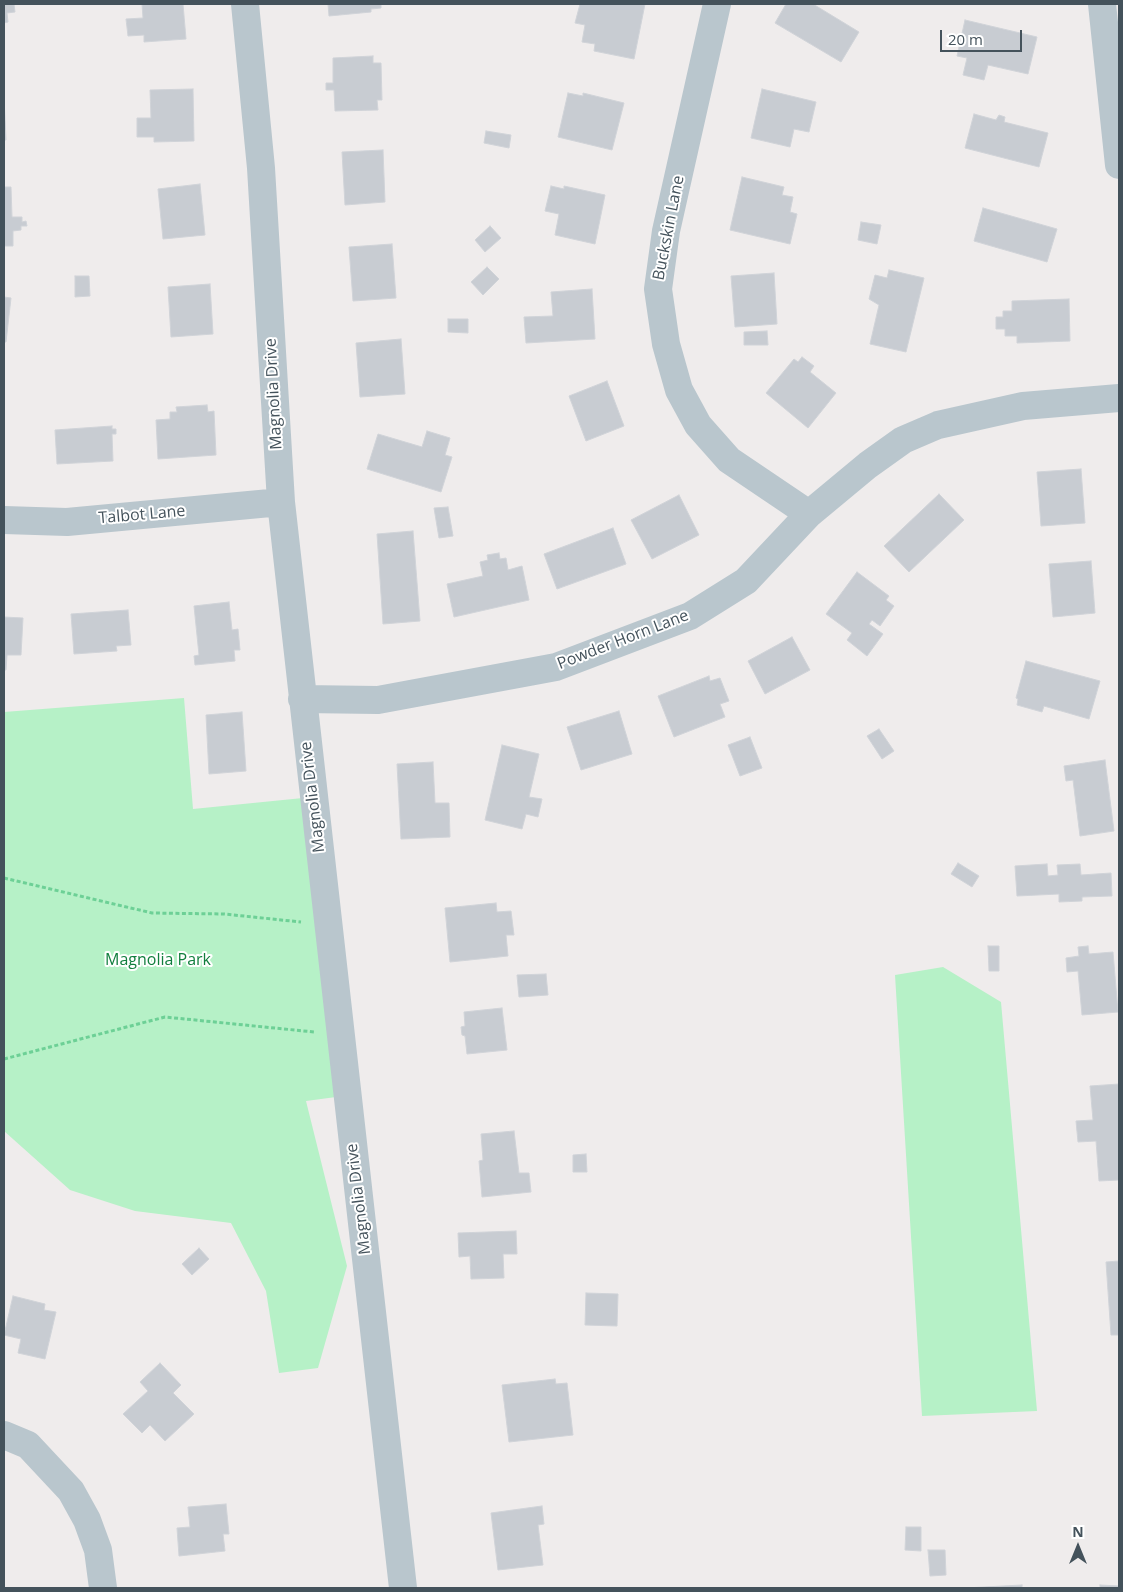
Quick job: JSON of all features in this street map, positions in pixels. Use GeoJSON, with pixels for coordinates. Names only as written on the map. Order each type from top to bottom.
{"type":"FeatureCollection","features":[{"type":"Feature","properties":{"kind":"street","name":"Magnolia Drive"},"geometry":{"type":"LineString","coordinates":[[245,4],[261,168],[281,502],[403,1588]]}},
{"type":"Feature","properties":{"kind":"street","name":"Buckskin Lane"},"geometry":{"type":"LineString","coordinates":[[717,4],[666,231],[658,289],[666,344],[679,390],[698,425],[730,460],[810,514]]}},
{"type":"Feature","properties":{"kind":"street"},"geometry":{"type":"LineString","coordinates":[[1102,4],[1119,165]]}},
{"type":"Feature","properties":{"kind":"street","name":"Powder Horn Lane"},"geometry":{"type":"LineString","coordinates":[[302,699],[378,700],[556,667],[690,616],[746,581],[810,514],[868,465],[903,440],[938,425],[1022,406],[1119,398]]}},
{"type":"Feature","properties":{"kind":"street","name":"Talbot Lane"},"geometry":{"type":"LineString","coordinates":[[4,520],[67,522],[281,502]]}},
{"type":"Feature","properties":{"kind":"street"},"geometry":{"type":"LineString","coordinates":[[16,1440],[71,1491],[88,1520],[98,1550],[102,1588]]}},
{"type":"Feature","properties":{"kind":"path"},"geometry":{"type":"LineString","coordinates":[[4,878],[152,913],[224,914],[328,925]]}},
{"type":"Feature","properties":{"kind":"path"},"geometry":{"type":"LineString","coordinates":[[4,1059],[165,1016],[340,1034]]}},
{"type":"Feature","properties":{"kind":"green space","name":"Magnolia Park"},"geometry":{"type":"Polygon","coordinates":[[[184,698],[193,809],[303,798],[336,1097],[306,1101],[347,1266],[318,1368],[279,1373],[266,1291],[231,1223],[135,1211],[70,1190],[4,1131],[4,712],[184,698]]]}},
{"type":"Feature","properties":{"kind":"green space"},"geometry":{"type":"Polygon","coordinates":[[[943,967],[1001,1002],[1037,1411],[922,1416],[895,975],[943,967]]]}},
{"type":"Feature","properties":{"kind":"building"},"geometry":{"type":"Polygon","coordinates":[[[4,4],[14,4],[15,12],[7,13],[8,22],[4,23],[4,4]]]}},
{"type":"Feature","properties":{"kind":"building"},"geometry":{"type":"Polygon","coordinates":[[[142,4],[183,4],[186,39],[144,42],[144,35],[128,36],[126,19],[143,18],[142,4]]]}},
{"type":"Feature","properties":{"kind":"building"},"geometry":{"type":"Polygon","coordinates":[[[328,4],[381,4],[381,8],[371,9],[371,12],[329,16],[328,4]]]}},
{"type":"Feature","properties":{"kind":"building"},"geometry":{"type":"Polygon","coordinates":[[[580,4],[645,4],[634,59],[594,51],[595,44],[582,42],[585,25],[575,23],[580,4]]]}},
{"type":"Feature","properties":{"kind":"building"},"geometry":{"type":"Polygon","coordinates":[[[786,4],[813,4],[859,32],[841,62],[775,23],[786,4]]]}},
{"type":"Feature","properties":{"kind":"building"},"geometry":{"type":"Polygon","coordinates":[[[965,20],[1037,37],[1028,74],[988,65],[984,80],[963,75],[967,58],[957,56],[965,20]]]}},
{"type":"Feature","properties":{"kind":"building"},"geometry":{"type":"Polygon","coordinates":[[[373,56],[373,63],[381,63],[382,100],[377,100],[378,110],[335,111],[334,90],[326,90],[326,83],[333,83],[333,58],[373,56]]]}},
{"type":"Feature","properties":{"kind":"building"},"geometry":{"type":"Polygon","coordinates":[[[193,89],[194,141],[154,142],[154,137],[137,137],[137,118],[151,118],[150,90],[193,89]]]}},
{"type":"Feature","properties":{"kind":"building"},"geometry":{"type":"Polygon","coordinates":[[[762,89],[816,102],[809,132],[794,129],[790,147],[751,138],[762,89]]]}},
{"type":"Feature","properties":{"kind":"building"},"geometry":{"type":"Polygon","coordinates":[[[568,93],[583,96],[583,93],[624,103],[612,150],[558,137],[568,93]]]}},
{"type":"Feature","properties":{"kind":"building"},"geometry":{"type":"Polygon","coordinates":[[[4,97],[6,140],[4,140],[4,97]]]}},
{"type":"Feature","properties":{"kind":"building"},"geometry":{"type":"Polygon","coordinates":[[[974,114],[996,120],[999,115],[1005,117],[1004,122],[1048,133],[1039,167],[965,148],[974,114]]]}},
{"type":"Feature","properties":{"kind":"building"},"geometry":{"type":"Polygon","coordinates":[[[486,131],[511,135],[509,148],[484,143],[486,131]]]}},
{"type":"Feature","properties":{"kind":"building"},"geometry":{"type":"Polygon","coordinates":[[[383,150],[385,202],[345,205],[342,152],[383,150]]]}},
{"type":"Feature","properties":{"kind":"building"},"geometry":{"type":"Polygon","coordinates":[[[742,177],[784,187],[782,195],[793,197],[790,212],[797,214],[790,244],[730,230],[742,177]]]}},
{"type":"Feature","properties":{"kind":"building"},"geometry":{"type":"Polygon","coordinates":[[[200,184],[205,235],[163,239],[158,189],[200,184]]]}},
{"type":"Feature","properties":{"kind":"building"},"geometry":{"type":"Polygon","coordinates":[[[551,186],[564,189],[564,186],[605,195],[595,244],[555,235],[559,214],[545,211],[551,186]]]}},
{"type":"Feature","properties":{"kind":"building"},"geometry":{"type":"Polygon","coordinates":[[[4,187],[11,187],[12,217],[22,217],[22,222],[26,221],[27,226],[21,226],[21,230],[13,231],[13,246],[4,246],[4,187]]]}},
{"type":"Feature","properties":{"kind":"building"},"geometry":{"type":"Polygon","coordinates":[[[983,208],[1057,229],[1047,262],[974,241],[983,208]]]}},
{"type":"Feature","properties":{"kind":"building"},"geometry":{"type":"Polygon","coordinates":[[[861,222],[881,225],[877,244],[858,240],[861,222]]]}},
{"type":"Feature","properties":{"kind":"building"},"geometry":{"type":"Polygon","coordinates":[[[490,226],[501,238],[485,252],[475,240],[490,226]]]}},
{"type":"Feature","properties":{"kind":"building"},"geometry":{"type":"Polygon","coordinates":[[[392,244],[396,298],[353,301],[349,247],[392,244]]]}},
{"type":"Feature","properties":{"kind":"building"},"geometry":{"type":"Polygon","coordinates":[[[487,267],[499,279],[483,295],[471,282],[487,267]]]}},
{"type":"Feature","properties":{"kind":"building"},"geometry":{"type":"Polygon","coordinates":[[[889,270],[924,278],[906,352],[870,344],[879,305],[869,299],[875,275],[887,278],[889,270]]]}},
{"type":"Feature","properties":{"kind":"building"},"geometry":{"type":"Polygon","coordinates":[[[774,273],[777,324],[735,327],[731,276],[774,273]]]}},
{"type":"Feature","properties":{"kind":"building"},"geometry":{"type":"Polygon","coordinates":[[[75,276],[89,276],[90,296],[75,297],[75,276]]]}},
{"type":"Feature","properties":{"kind":"building"},"geometry":{"type":"Polygon","coordinates":[[[210,284],[213,334],[171,337],[168,287],[210,284]]]}},
{"type":"Feature","properties":{"kind":"building"},"geometry":{"type":"Polygon","coordinates":[[[592,289],[595,339],[526,343],[524,317],[553,316],[551,292],[592,289]]]}},
{"type":"Feature","properties":{"kind":"building"},"geometry":{"type":"Polygon","coordinates":[[[4,297],[11,298],[6,342],[4,342],[4,297]]]}},
{"type":"Feature","properties":{"kind":"building"},"geometry":{"type":"Polygon","coordinates":[[[1069,299],[1070,341],[1017,343],[1017,336],[1005,336],[1005,329],[996,329],[996,317],[1003,317],[1003,311],[1012,311],[1012,301],[1069,299]]]}},
{"type":"Feature","properties":{"kind":"building"},"geometry":{"type":"Polygon","coordinates":[[[448,319],[468,319],[468,333],[448,332],[448,319]]]}},
{"type":"Feature","properties":{"kind":"building"},"geometry":{"type":"Polygon","coordinates":[[[767,331],[768,345],[744,345],[744,332],[767,331]]]}},
{"type":"Feature","properties":{"kind":"building"},"geometry":{"type":"Polygon","coordinates":[[[401,339],[405,394],[360,397],[356,343],[401,339]]]}},
{"type":"Feature","properties":{"kind":"building"},"geometry":{"type":"Polygon","coordinates":[[[802,357],[814,366],[810,372],[836,393],[808,428],[766,393],[794,359],[798,362],[802,357]]]}},
{"type":"Feature","properties":{"kind":"building"},"geometry":{"type":"Polygon","coordinates":[[[607,381],[624,426],[586,441],[569,396],[607,381]]]}},
{"type":"Feature","properties":{"kind":"building"},"geometry":{"type":"Polygon","coordinates":[[[207,405],[208,412],[214,411],[216,455],[158,459],[156,420],[170,419],[170,412],[177,412],[176,407],[207,405]]]}},
{"type":"Feature","properties":{"kind":"building"},"geometry":{"type":"Polygon","coordinates":[[[112,426],[112,429],[116,429],[116,434],[112,434],[113,461],[57,464],[55,430],[112,426]]]}},
{"type":"Feature","properties":{"kind":"building"},"geometry":{"type":"Polygon","coordinates":[[[427,431],[450,438],[445,455],[452,457],[441,492],[367,469],[378,434],[422,447],[427,431]]]}},
{"type":"Feature","properties":{"kind":"building"},"geometry":{"type":"Polygon","coordinates":[[[1081,469],[1085,523],[1041,526],[1037,472],[1081,469]]]}},
{"type":"Feature","properties":{"kind":"building"},"geometry":{"type":"Polygon","coordinates":[[[939,494],[964,520],[909,572],[884,546],[939,494]]]}},
{"type":"Feature","properties":{"kind":"building"},"geometry":{"type":"Polygon","coordinates":[[[679,495],[699,535],[652,559],[631,520],[679,495]]]}},
{"type":"Feature","properties":{"kind":"building"},"geometry":{"type":"Polygon","coordinates":[[[448,507],[453,536],[439,538],[434,508],[448,507]]]}},
{"type":"Feature","properties":{"kind":"building"},"geometry":{"type":"Polygon","coordinates":[[[613,528],[626,564],[557,589],[544,554],[613,528]]]}},
{"type":"Feature","properties":{"kind":"building"},"geometry":{"type":"Polygon","coordinates":[[[413,531],[420,621],[383,624],[377,534],[413,531]]]}},
{"type":"Feature","properties":{"kind":"building"},"geometry":{"type":"Polygon","coordinates":[[[499,553],[500,559],[506,558],[508,570],[522,566],[529,600],[454,617],[447,584],[483,576],[480,562],[488,560],[487,555],[499,553]]]}},
{"type":"Feature","properties":{"kind":"building"},"geometry":{"type":"Polygon","coordinates":[[[1091,561],[1095,613],[1053,617],[1049,564],[1091,561]]]}},
{"type":"Feature","properties":{"kind":"building"},"geometry":{"type":"Polygon","coordinates":[[[857,572],[889,596],[886,600],[894,606],[880,626],[872,620],[869,624],[883,634],[867,656],[847,640],[852,633],[826,614],[857,572]]]}},
{"type":"Feature","properties":{"kind":"building"},"geometry":{"type":"Polygon","coordinates":[[[229,602],[232,630],[238,629],[240,650],[234,650],[235,661],[195,665],[194,656],[199,655],[194,606],[229,602]]]}},
{"type":"Feature","properties":{"kind":"building"},"geometry":{"type":"Polygon","coordinates":[[[128,610],[131,645],[116,646],[117,651],[74,654],[71,614],[128,610]]]}},
{"type":"Feature","properties":{"kind":"building"},"geometry":{"type":"Polygon","coordinates":[[[4,617],[23,618],[21,655],[7,655],[6,670],[4,670],[4,617]]]}},
{"type":"Feature","properties":{"kind":"building"},"geometry":{"type":"Polygon","coordinates":[[[792,637],[810,670],[765,694],[748,661],[792,637]]]}},
{"type":"Feature","properties":{"kind":"building"},"geometry":{"type":"Polygon","coordinates":[[[1026,661],[1100,681],[1089,719],[1044,706],[1042,712],[1017,705],[1018,699],[1016,698],[1026,661]]]}},
{"type":"Feature","properties":{"kind":"building"},"geometry":{"type":"Polygon","coordinates":[[[709,676],[710,681],[720,678],[729,701],[720,704],[725,717],[674,737],[658,696],[709,676]]]}},
{"type":"Feature","properties":{"kind":"building"},"geometry":{"type":"Polygon","coordinates":[[[619,711],[632,754],[581,770],[567,727],[619,711]]]}},
{"type":"Feature","properties":{"kind":"building"},"geometry":{"type":"Polygon","coordinates":[[[242,712],[246,771],[209,774],[206,715],[242,712]]]}},
{"type":"Feature","properties":{"kind":"building"},"geometry":{"type":"Polygon","coordinates":[[[879,729],[894,751],[882,759],[867,736],[879,729]]]}},
{"type":"Feature","properties":{"kind":"building"},"geometry":{"type":"Polygon","coordinates":[[[750,737],[762,768],[740,776],[728,745],[750,737]]]}},
{"type":"Feature","properties":{"kind":"building"},"geometry":{"type":"Polygon","coordinates":[[[502,745],[539,754],[529,797],[542,799],[538,817],[526,814],[522,829],[485,820],[502,745]]]}},
{"type":"Feature","properties":{"kind":"building"},"geometry":{"type":"Polygon","coordinates":[[[1105,760],[1114,831],[1080,836],[1073,780],[1066,781],[1064,766],[1105,760]]]}},
{"type":"Feature","properties":{"kind":"building"},"geometry":{"type":"Polygon","coordinates":[[[433,762],[435,803],[449,803],[450,837],[401,839],[397,764],[433,762]]]}},
{"type":"Feature","properties":{"kind":"building"},"geometry":{"type":"Polygon","coordinates":[[[958,863],[979,876],[972,887],[951,874],[958,863]]]}},
{"type":"Feature","properties":{"kind":"building"},"geometry":{"type":"Polygon","coordinates":[[[1047,864],[1048,876],[1058,875],[1057,865],[1080,864],[1081,875],[1111,873],[1112,896],[1082,897],[1082,901],[1059,902],[1059,894],[1017,896],[1015,866],[1047,864]]]}},
{"type":"Feature","properties":{"kind":"building"},"geometry":{"type":"Polygon","coordinates":[[[496,903],[497,912],[511,911],[514,935],[506,935],[508,956],[450,962],[445,908],[496,903]]]}},
{"type":"Feature","properties":{"kind":"building"},"geometry":{"type":"Polygon","coordinates":[[[988,946],[999,946],[999,971],[989,971],[988,946]]]}},
{"type":"Feature","properties":{"kind":"building"},"geometry":{"type":"Polygon","coordinates":[[[1088,946],[1089,954],[1113,952],[1118,1012],[1082,1015],[1078,971],[1067,972],[1066,958],[1079,956],[1078,947],[1088,946]]]}},
{"type":"Feature","properties":{"kind":"building"},"geometry":{"type":"Polygon","coordinates":[[[546,974],[548,995],[519,997],[517,975],[546,974]]]}},
{"type":"Feature","properties":{"kind":"building"},"geometry":{"type":"Polygon","coordinates":[[[502,1008],[507,1050],[467,1054],[465,1036],[462,1035],[461,1027],[465,1026],[464,1012],[502,1008]]]}},
{"type":"Feature","properties":{"kind":"building"},"geometry":{"type":"Polygon","coordinates":[[[1119,1084],[1119,1180],[1099,1181],[1096,1141],[1078,1142],[1076,1121],[1093,1120],[1090,1086],[1119,1084]]]}},
{"type":"Feature","properties":{"kind":"building"},"geometry":{"type":"Polygon","coordinates":[[[514,1131],[519,1173],[529,1173],[531,1192],[482,1197],[479,1161],[483,1160],[481,1134],[514,1131]]]}},
{"type":"Feature","properties":{"kind":"building"},"geometry":{"type":"Polygon","coordinates":[[[586,1154],[587,1172],[573,1172],[573,1155],[586,1154]]]}},
{"type":"Feature","properties":{"kind":"building"},"geometry":{"type":"Polygon","coordinates":[[[516,1231],[517,1254],[503,1254],[504,1278],[471,1279],[470,1256],[459,1257],[458,1233],[516,1231]]]}},
{"type":"Feature","properties":{"kind":"building"},"geometry":{"type":"Polygon","coordinates":[[[199,1248],[209,1259],[192,1275],[182,1264],[199,1248]]]}},
{"type":"Feature","properties":{"kind":"building"},"geometry":{"type":"Polygon","coordinates":[[[1119,1261],[1119,1335],[1111,1335],[1106,1262],[1119,1261]]]}},
{"type":"Feature","properties":{"kind":"building"},"geometry":{"type":"Polygon","coordinates":[[[586,1293],[618,1294],[617,1326],[585,1325],[586,1293]]]}},
{"type":"Feature","properties":{"kind":"building"},"geometry":{"type":"Polygon","coordinates":[[[13,1296],[45,1304],[44,1310],[56,1312],[45,1359],[18,1353],[21,1339],[4,1335],[13,1296]]]}},
{"type":"Feature","properties":{"kind":"building"},"geometry":{"type":"Polygon","coordinates":[[[160,1363],[181,1385],[173,1393],[194,1414],[165,1441],[150,1425],[142,1433],[123,1414],[148,1391],[140,1382],[160,1363]]]}},
{"type":"Feature","properties":{"kind":"building"},"geometry":{"type":"Polygon","coordinates":[[[555,1379],[556,1384],[567,1383],[573,1435],[509,1442],[502,1385],[555,1379]]]}},
{"type":"Feature","properties":{"kind":"building"},"geometry":{"type":"Polygon","coordinates":[[[226,1504],[229,1534],[223,1534],[225,1551],[179,1556],[177,1528],[190,1527],[188,1507],[226,1504]]]}},
{"type":"Feature","properties":{"kind":"building"},"geometry":{"type":"Polygon","coordinates":[[[542,1506],[544,1524],[538,1525],[543,1565],[498,1570],[491,1513],[542,1506]]]}},
{"type":"Feature","properties":{"kind":"building"},"geometry":{"type":"Polygon","coordinates":[[[906,1527],[921,1527],[921,1551],[905,1550],[906,1527]]]}},
{"type":"Feature","properties":{"kind":"building"},"geometry":{"type":"Polygon","coordinates":[[[928,1550],[945,1550],[946,1575],[930,1576],[928,1550]]]}},
{"type":"Feature","properties":{"kind":"building"},"geometry":{"type":"Polygon","coordinates":[[[1022,1585],[1022,1588],[965,1588],[1022,1585]]]}},
{"type":"Feature","properties":{"kind":"building"},"geometry":{"type":"Polygon","coordinates":[[[1100,1585],[1119,1586],[1119,1588],[1100,1588],[1100,1585]]]}}]}
